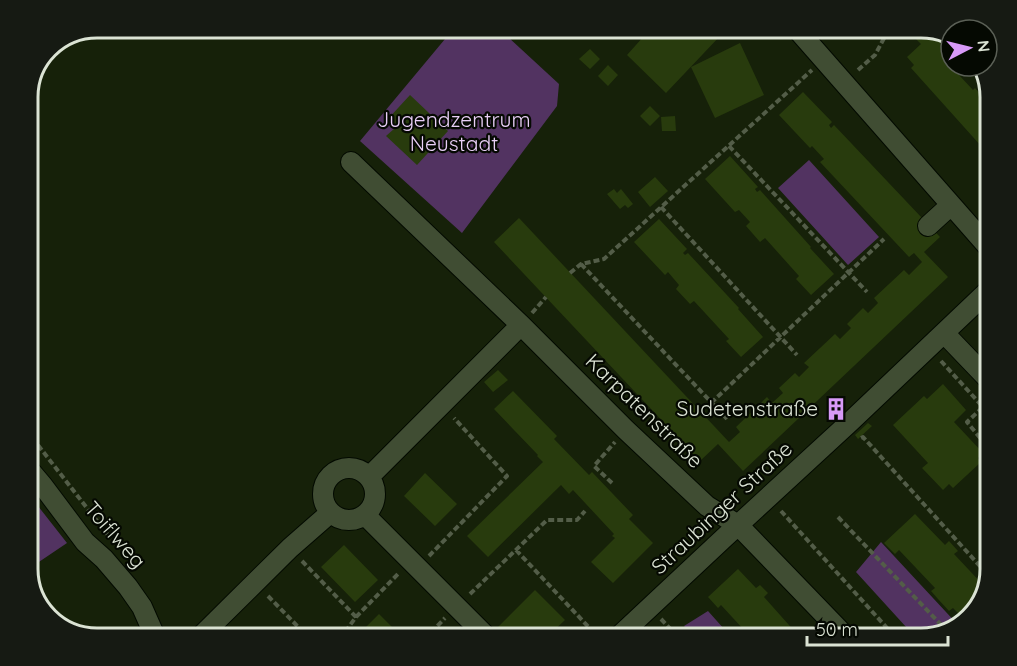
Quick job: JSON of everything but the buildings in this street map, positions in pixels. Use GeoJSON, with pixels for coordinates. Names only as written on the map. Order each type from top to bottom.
{"type":"FeatureCollection","features":[{"type":"Feature","properties":{"kind":"street"},"geometry":{"type":"LineString","coordinates":[[805,38],[980,238]]}},
{"type":"Feature","properties":{"kind":"street","name":"Karpatenstraße"},"geometry":{"type":"LineString","coordinates":[[351,162],[707,506],[738,525]]}},
{"type":"Feature","properties":{"kind":"street"},"geometry":{"type":"LineString","coordinates":[[928,226],[951,205]]}},
{"type":"Feature","properties":{"kind":"street","name":"Straubinger Straße"},"geometry":{"type":"LineString","coordinates":[[628,628],[980,299]]}},
{"type":"Feature","properties":{"kind":"street"},"geometry":{"type":"LineString","coordinates":[[369,477],[521,325]]}},
{"type":"Feature","properties":{"kind":"street"},"geometry":{"type":"LineString","coordinates":[[944,333],[980,371]]}},
{"type":"Feature","properties":{"kind":"street"},"geometry":{"type":"LineString","coordinates":[[344,468],[359,469],[369,477],[375,490],[373,504],[365,515],[354,520],[340,519],[330,513],[324,502],[323,488],[330,475],[344,468]]}},
{"type":"Feature","properties":{"kind":"street","name":"Toiflweg"},"geometry":{"type":"LineString","coordinates":[[38,480],[85,542],[104,559],[128,587],[142,607],[151,628]]}},
{"type":"Feature","properties":{"kind":"street"},"geometry":{"type":"LineString","coordinates":[[209,628],[290,548],[330,513]]}},
{"type":"Feature","properties":{"kind":"street"},"geometry":{"type":"LineString","coordinates":[[365,515],[478,628]]}},
{"type":"Feature","properties":{"kind":"street"},"geometry":{"type":"LineString","coordinates":[[738,525],[837,628]]}},
{"type":"Feature","properties":{"kind":"path"},"geometry":{"type":"LineString","coordinates":[[844,83],[875,54],[884,38]]}},
{"type":"Feature","properties":{"kind":"path"},"geometry":{"type":"LineString","coordinates":[[570,273],[581,264],[604,259],[824,60]]}},
{"type":"Feature","properties":{"kind":"path"},"geometry":{"type":"LineString","coordinates":[[729,146],[867,292]]}},
{"type":"Feature","properties":{"kind":"path"},"geometry":{"type":"LineString","coordinates":[[661,207],[797,355]]}},
{"type":"Feature","properties":{"kind":"path"},"geometry":{"type":"LineString","coordinates":[[711,403],[884,239]]}},
{"type":"Feature","properties":{"kind":"path"},"geometry":{"type":"LineString","coordinates":[[581,264],[727,419]]}},
{"type":"Feature","properties":{"kind":"path"},"geometry":{"type":"LineString","coordinates":[[928,347],[980,404]]}},
{"type":"Feature","properties":{"kind":"path"},"geometry":{"type":"LineString","coordinates":[[348,628],[356,617],[507,476],[441,405]]}},
{"type":"Feature","properties":{"kind":"path"},"geometry":{"type":"LineString","coordinates":[[980,410],[967,422],[980,438]]}},
{"type":"Feature","properties":{"kind":"path"},"geometry":{"type":"LineString","coordinates":[[850,422],[853,443],[863,437],[980,567]]}},
{"type":"Feature","properties":{"kind":"path"},"geometry":{"type":"LineString","coordinates":[[612,483],[594,466],[626,430]]}},
{"type":"Feature","properties":{"kind":"path"},"geometry":{"type":"LineString","coordinates":[[768,497],[887,628]]}},
{"type":"Feature","properties":{"kind":"path"},"geometry":{"type":"LineString","coordinates":[[436,628],[547,520],[577,520],[585,511]]}},
{"type":"Feature","properties":{"kind":"path"},"geometry":{"type":"LineString","coordinates":[[838,517],[941,625]]}},
{"type":"Feature","properties":{"kind":"path"},"geometry":{"type":"LineString","coordinates":[[290,548],[356,617]]}},
{"type":"Feature","properties":{"kind":"path"},"geometry":{"type":"LineString","coordinates":[[516,550],[590,628]]}},
{"type":"Feature","properties":{"kind":"path"},"geometry":{"type":"LineString","coordinates":[[255,582],[299,628]]}},
{"type":"Feature","properties":{"kind":"path"},"geometry":{"type":"LineString","coordinates":[[650,607],[670,628]]}},
{"type":"Feature","properties":{"kind":"green space","name":"Jugendzentrum Neustadt"},"geometry":{"type":"Polygon","coordinates":[[[446,38],[509,38],[559,84],[557,106],[462,233],[360,141],[446,38]]]}},
{"type":"Feature","properties":{"kind":"green space"},"geometry":{"type":"Polygon","coordinates":[[[809,160],[879,237],[848,265],[778,188],[809,160]]]}},
{"type":"Feature","properties":{"kind":"green space"},"geometry":{"type":"Polygon","coordinates":[[[38,506],[67,543],[38,563],[38,506]]]}},
{"type":"Feature","properties":{"kind":"green space"},"geometry":{"type":"Polygon","coordinates":[[[881,542],[952,619],[928,628],[907,628],[856,572],[881,542]]]}},
{"type":"Feature","properties":{"kind":"green space"},"geometry":{"type":"Polygon","coordinates":[[[708,611],[723,628],[686,628],[684,626],[708,611]]]}},
{"type":"Feature","properties":{"kind":"place","name":"Sudetenstraße"},"geometry":{"type":"Point","coordinates":[836,409]}}]}
